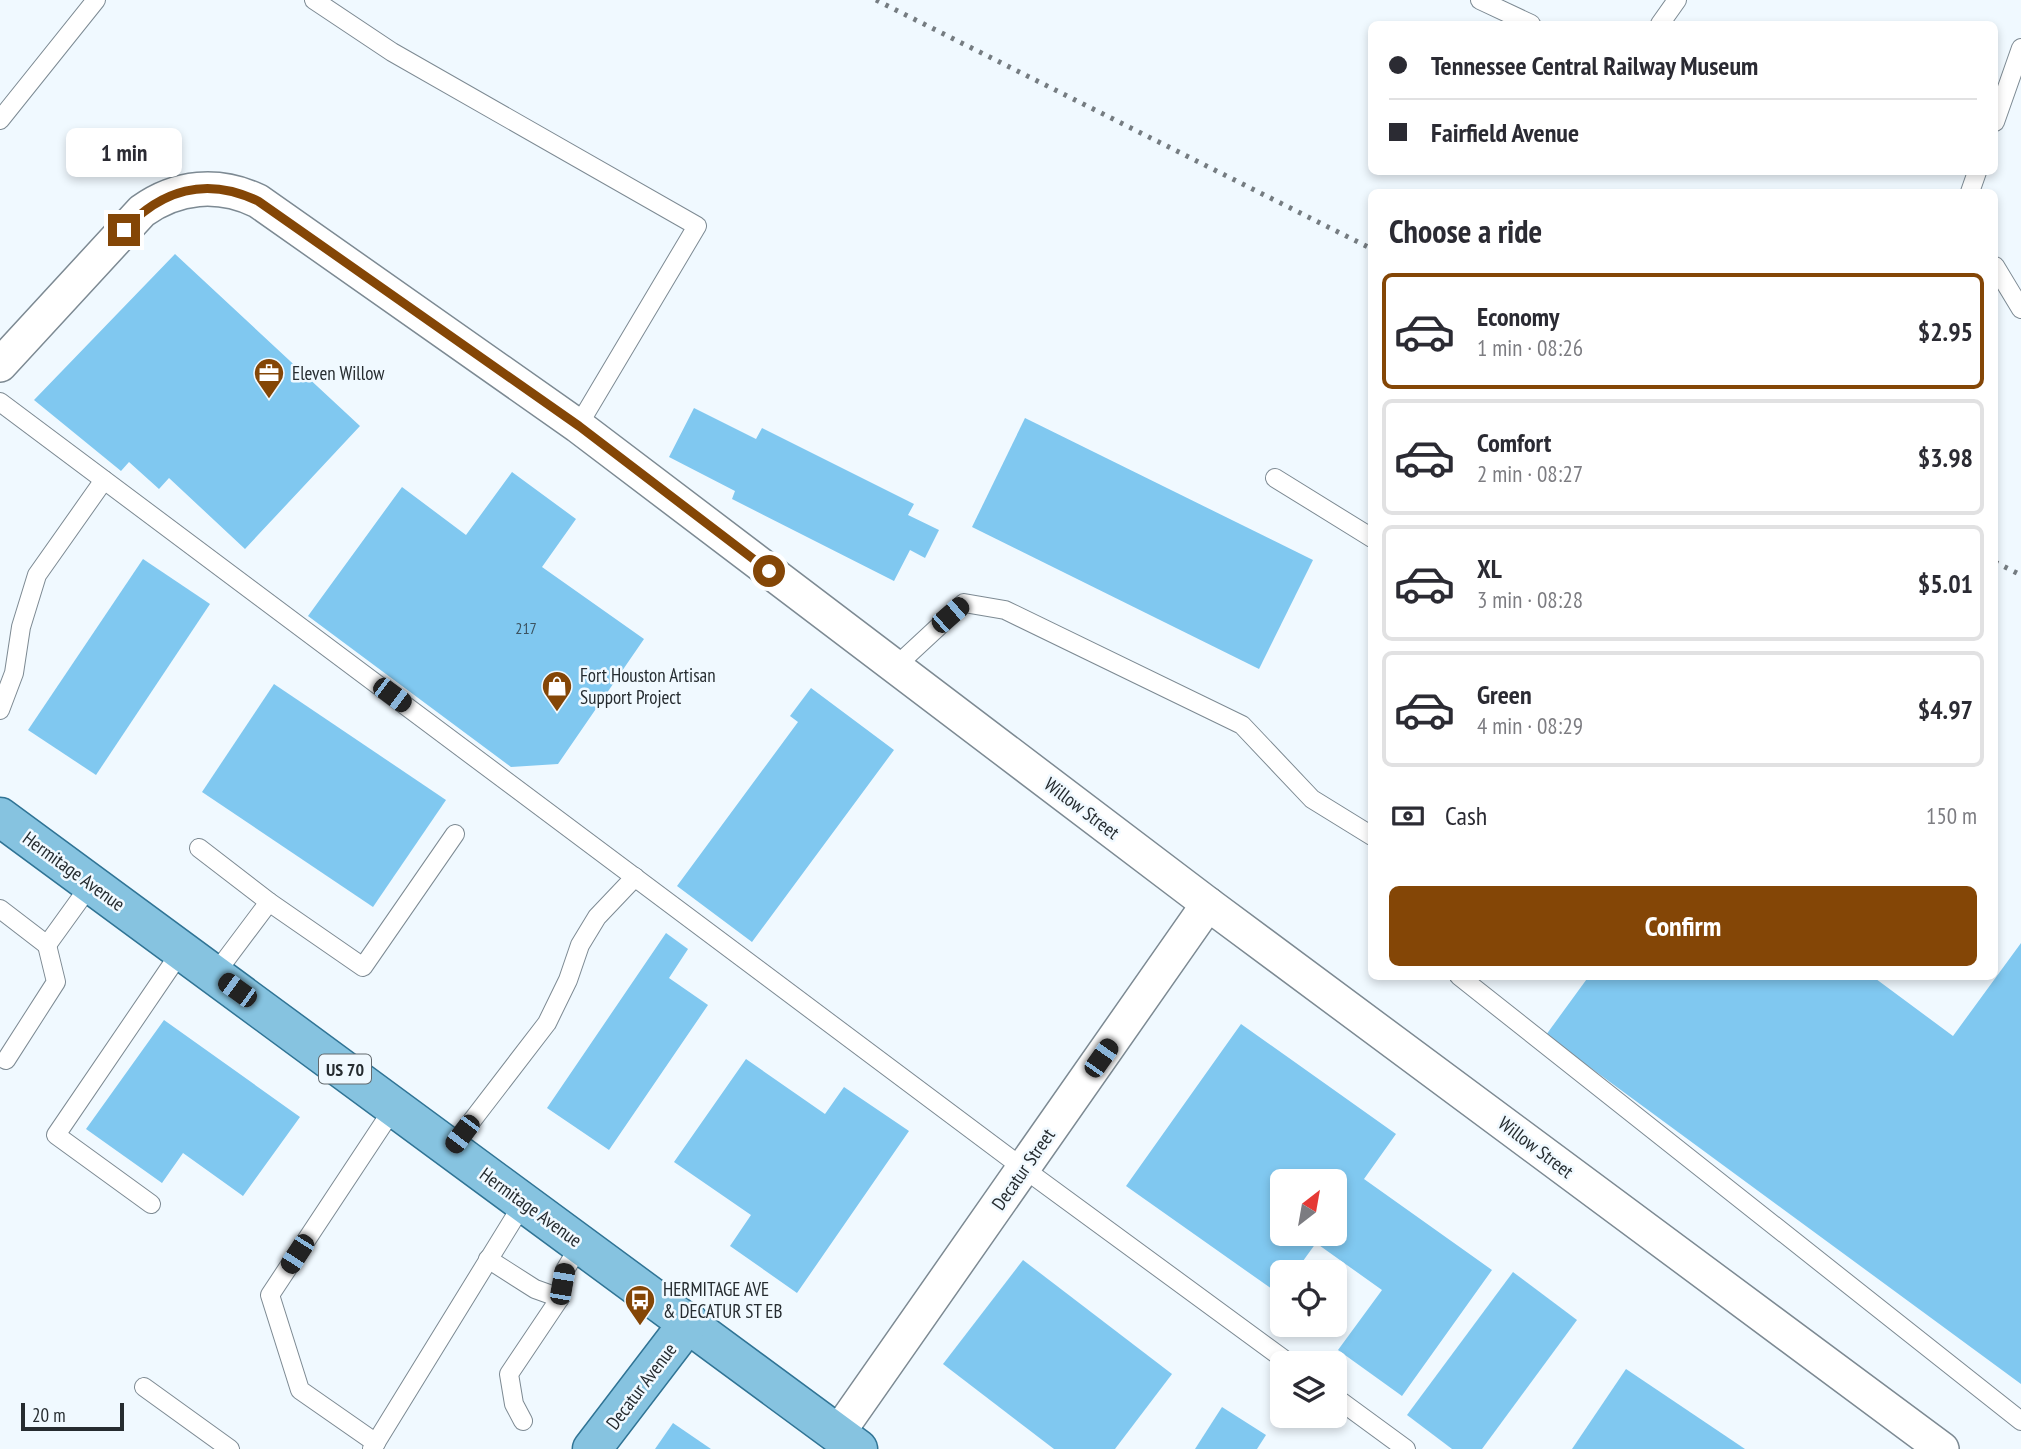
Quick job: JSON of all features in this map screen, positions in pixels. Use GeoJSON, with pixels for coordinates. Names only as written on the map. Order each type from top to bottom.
{"type":"FeatureCollection","features":[{"type":"Feature","properties":{"kind":"main road","name":"Hermitage Avenue"},"geometry":{"type":"LineString","coordinates":[[0,817],[689,1322],[841,1444]]}},
{"type":"Feature","properties":{"kind":"main road","name":"Decatur Avenue"},"geometry":{"type":"LineString","coordinates":[[592,1449],[689,1322]]}},
{"type":"Feature","properties":{"kind":"street","name":"Willow Street"},"geometry":{"type":"LineString","coordinates":[[0,365],[142,211],[174,194],[210,189],[246,196],[268,208],[579,426],[1208,904],[1942,1449]]}},
{"type":"Feature","properties":{"kind":"street","name":"Decatur Street"},"geometry":{"type":"LineString","coordinates":[[841,1444],[1023,1168],[1208,904]]}},
{"type":"Feature","properties":{"kind":"lane"},"geometry":{"type":"LineString","coordinates":[[0,120],[96,0]]}},
{"type":"Feature","properties":{"kind":"lane"},"geometry":{"type":"LineString","coordinates":[[314,0],[392,52],[697,226],[579,426]]}},
{"type":"Feature","properties":{"kind":"lane"},"geometry":{"type":"LineString","coordinates":[[1480,0],[1525,21]]}},
{"type":"Feature","properties":{"kind":"lane"},"geometry":{"type":"LineString","coordinates":[[1662,21],[1677,0]]}},
{"type":"Feature","properties":{"kind":"lane"},"geometry":{"type":"LineString","coordinates":[[1998,113],[2021,48]]}},
{"type":"Feature","properties":{"kind":"lane"},"geometry":{"type":"LineString","coordinates":[[1998,271],[2021,309]]}},
{"type":"Feature","properties":{"kind":"lane"},"geometry":{"type":"LineString","coordinates":[[0,402],[1023,1168],[1273,1351]]}},
{"type":"Feature","properties":{"kind":"lane"},"geometry":{"type":"LineString","coordinates":[[1275,478],[1368,536]]}},
{"type":"Feature","properties":{"kind":"lane"},"geometry":{"type":"LineString","coordinates":[[0,710],[14,673],[21,627],[37,575],[104,480]]}},
{"type":"Feature","properties":{"kind":"lane"},"geometry":{"type":"LineString","coordinates":[[895,667],[964,603],[1005,610],[1242,725],[1312,799],[1368,834]]}},
{"type":"Feature","properties":{"kind":"lane"},"geometry":{"type":"LineString","coordinates":[[199,848],[269,902],[363,967],[455,834]]}},
{"type":"Feature","properties":{"kind":"lane"},"geometry":{"type":"LineString","coordinates":[[451,1148],[547,1023],[568,980],[580,945],[597,917],[635,877]]}},
{"type":"Feature","properties":{"kind":"lane"},"geometry":{"type":"LineString","coordinates":[[47,945],[91,884]]}},
{"type":"Feature","properties":{"kind":"lane"},"geometry":{"type":"LineString","coordinates":[[215,974],[269,902]]}},
{"type":"Feature","properties":{"kind":"lane"},"geometry":{"type":"LineString","coordinates":[[0,909],[47,945],[56,982],[6,1060]]}},
{"type":"Feature","properties":{"kind":"lane"},"geometry":{"type":"LineString","coordinates":[[151,1204],[56,1135],[182,950]]}},
{"type":"Feature","properties":{"kind":"lane"},"geometry":{"type":"LineString","coordinates":[[1465,980],[2021,1421]]}},
{"type":"Feature","properties":{"kind":"lane"},"geometry":{"type":"LineString","coordinates":[[395,1106],[270,1294],[300,1390],[374,1446],[524,1202]]}},
{"type":"Feature","properties":{"kind":"lane"},"geometry":{"type":"LineString","coordinates":[[523,1421],[514,1404],[509,1374],[560,1298],[565,1270],[581,1243]]}},
{"type":"Feature","properties":{"kind":"lane"},"geometry":{"type":"LineString","coordinates":[[488,1259],[535,1289],[560,1298]]}},
{"type":"Feature","properties":{"kind":"lane"},"geometry":{"type":"LineString","coordinates":[[144,1387],[230,1449]]}},
{"type":"Feature","properties":{"kind":"lane"},"geometry":{"type":"LineString","coordinates":[[1347,1406],[1406,1449]]}},
{"type":"Feature","properties":{"kind":"building"},"geometry":{"type":"Polygon","coordinates":[[[175,254],[360,426],[245,549],[169,478],[159,489],[129,462],[121,471],[34,400],[175,254]]]}},
{"type":"Feature","properties":{"kind":"building"},"geometry":{"type":"Polygon","coordinates":[[[694,408],[756,439],[762,428],[914,504],[908,515],[939,530],[925,558],[910,550],[894,581],[732,499],[735,491],[669,457],[694,408]]]}},
{"type":"Feature","properties":{"kind":"building"},"geometry":{"type":"Polygon","coordinates":[[[1025,418],[1313,560],[1259,669],[972,527],[1025,418]]]}},
{"type":"Feature","properties":{"kind":"building"},"geometry":{"type":"Polygon","coordinates":[[[512,472],[576,519],[542,567],[644,639],[558,764],[511,767],[308,616],[402,487],[466,535],[512,472]]]}},
{"type":"Feature","properties":{"kind":"building"},"geometry":{"type":"Polygon","coordinates":[[[143,559],[210,604],[96,775],[28,730],[143,559]]]}},
{"type":"Feature","properties":{"kind":"building"},"geometry":{"type":"Polygon","coordinates":[[[274,684],[446,800],[373,907],[202,792],[274,684]]]}},
{"type":"Feature","properties":{"kind":"building"},"geometry":{"type":"Polygon","coordinates":[[[811,688],[894,750],[752,942],[677,886],[798,722],[790,716],[811,688]]]}},
{"type":"Feature","properties":{"kind":"building"},"geometry":{"type":"Polygon","coordinates":[[[666,933],[688,949],[669,978],[708,1005],[609,1150],[547,1108],[666,933]]]}},
{"type":"Feature","properties":{"kind":"building"},"geometry":{"type":"Polygon","coordinates":[[[2021,943],[2021,1384],[1546,1035],[1586,980],[1877,980],[1953,1036],[1994,980],[1998,980],[1998,974],[2021,943]]]}},
{"type":"Feature","properties":{"kind":"building"},"geometry":{"type":"Polygon","coordinates":[[[164,1020],[300,1117],[243,1196],[183,1153],[162,1183],[86,1129],[164,1020]]]}},
{"type":"Feature","properties":{"kind":"building"},"geometry":{"type":"Polygon","coordinates":[[[1241,1024],[1396,1134],[1364,1179],[1492,1270],[1402,1396],[1347,1356],[1347,1351],[1338,1350],[1382,1290],[1347,1265],[1347,1260],[1340,1260],[1320,1246],[1348,1246],[1348,1169],[1270,1169],[1270,1246],[1314,1246],[1304,1260],[1270,1260],[1270,1288],[1126,1186],[1241,1024]]]}},
{"type":"Feature","properties":{"kind":"building"},"geometry":{"type":"Polygon","coordinates":[[[746,1059],[825,1114],[844,1087],[909,1131],[797,1293],[730,1246],[751,1215],[674,1162],[746,1059]]]}},
{"type":"Feature","properties":{"kind":"building"},"geometry":{"type":"Polygon","coordinates":[[[1023,1260],[1172,1374],[1115,1449],[1054,1449],[943,1364],[1023,1260]]]}},
{"type":"Feature","properties":{"kind":"building"},"geometry":{"type":"Polygon","coordinates":[[[1513,1272],[1577,1320],[1482,1449],[1452,1449],[1407,1415],[1513,1272]]]}},
{"type":"Feature","properties":{"kind":"building"},"geometry":{"type":"Polygon","coordinates":[[[1626,1369],[1745,1449],[1572,1449],[1626,1369]]]}},
{"type":"Feature","properties":{"kind":"building"},"geometry":{"type":"Polygon","coordinates":[[[1222,1407],[1266,1435],[1257,1449],[1195,1449],[1222,1407]]]}},
{"type":"Feature","properties":{"kind":"building"},"geometry":{"type":"Polygon","coordinates":[[[673,1423],[711,1449],[655,1449],[673,1423]]]}},
{"type":"Feature","properties":{"kind":"railway"},"geometry":{"type":"LineString","coordinates":[[876,0],[1368,247]]}},
{"type":"Feature","properties":{"kind":"railway"},"geometry":{"type":"LineString","coordinates":[[1998,564],[2021,575]]}},
{"type":"Feature","properties":{"kind":"place","name":"Eleven Willow"},"geometry":{"type":"Point","coordinates":[269,400]}},
{"type":"Feature","properties":{"kind":"place","name":"Fort Houston Artisan Support Project"},"geometry":{"type":"Point","coordinates":[557,713]}},
{"type":"Feature","properties":{"kind":"place","name":"HERMITAGE AVE & DECATUR ST EB"},"geometry":{"type":"Point","coordinates":[640,1327]}},
{"type":"Feature","properties":{"kind":"route"},"geometry":{"type":"LineString","coordinates":[[124,230],[152,204],[186,191],[222,190],[258,201],[579,426],[769,571]]}}]}
